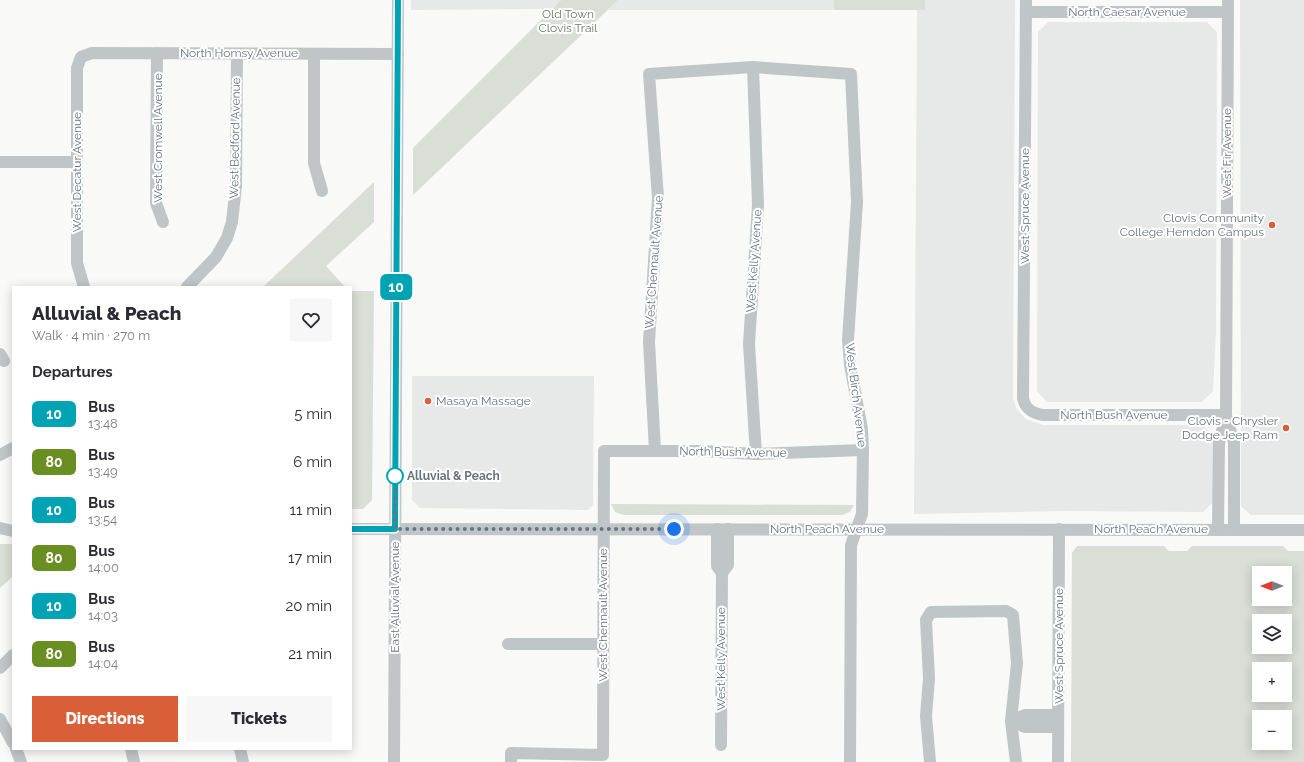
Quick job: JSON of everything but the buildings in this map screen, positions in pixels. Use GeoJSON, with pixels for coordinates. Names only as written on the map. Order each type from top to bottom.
{"type":"FeatureCollection","features":[{"type":"Feature","properties":{"kind":"street","name":"East Alluvial Avenue"},"geometry":{"type":"LineString","coordinates":[[394,762],[398,0]]}},
{"type":"Feature","properties":{"kind":"street","name":"North Caesar Avenue"},"geometry":{"type":"LineString","coordinates":[[1026,6],[1228,6]]}},
{"type":"Feature","properties":{"kind":"street","name":"West Spruce Avenue"},"geometry":{"type":"LineString","coordinates":[[1026,6],[1023,398],[1029,410]]}},
{"type":"Feature","properties":{"kind":"street","name":"West Fir Avenue"},"geometry":{"type":"LineString","coordinates":[[1218,530],[1219,443],[1226,415],[1228,6]]}},
{"type":"Feature","properties":{"kind":"street","name":"North Homsy Avenue"},"geometry":{"type":"LineString","coordinates":[[81,57],[92,53],[398,54]]}},
{"type":"Feature","properties":{"kind":"street","name":"West Cromwell Avenue"},"geometry":{"type":"LineString","coordinates":[[158,53],[156,203],[163,222]]}},
{"type":"Feature","properties":{"kind":"street","name":"West Bedford Avenue"},"geometry":{"type":"LineString","coordinates":[[188,286],[216,257],[227,238],[232,222],[236,186],[237,54]]}},
{"type":"Feature","properties":{"kind":"street"},"geometry":{"type":"LineString","coordinates":[[314,54],[314,163],[322,191]]}},
{"type":"Feature","properties":{"kind":"street","name":"West Decatur Avenue"},"geometry":{"type":"LineString","coordinates":[[81,57],[77,68],[77,263],[84,286]]}},
{"type":"Feature","properties":{"kind":"street","name":"West Chennault Avenue"},"geometry":{"type":"LineString","coordinates":[[656,450],[649,342],[658,198],[650,74],[753,67]]}},
{"type":"Feature","properties":{"kind":"street","name":"West Birch Avenue"},"geometry":{"type":"LineString","coordinates":[[753,67],[851,74],[857,202],[848,340],[850,365],[862,429],[863,450],[862,514],[851,545],[850,762]]}},
{"type":"Feature","properties":{"kind":"street","name":"West Kelly Avenue"},"geometry":{"type":"LineString","coordinates":[[753,67],[758,205],[749,344],[756,454]]}},
{"type":"Feature","properties":{"kind":"street"},"geometry":{"type":"LineString","coordinates":[[0,162],[77,162]]}},
{"type":"Feature","properties":{"kind":"street","name":"North Bush Avenue"},"geometry":{"type":"LineString","coordinates":[[1029,410],[1043,415],[1226,415]]}},
{"type":"Feature","properties":{"kind":"street","name":"West Fir Avenue"},"geometry":{"type":"LineString","coordinates":[[1226,415],[1234,442],[1234,530]]}},
{"type":"Feature","properties":{"kind":"street"},"geometry":{"type":"LineString","coordinates":[[0,455],[12,449]]}},
{"type":"Feature","properties":{"kind":"street","name":"North Bush Avenue"},"geometry":{"type":"LineString","coordinates":[[604,451],[656,450],[756,454],[863,450]]}},
{"type":"Feature","properties":{"kind":"street","name":"West Chennault Avenue"},"geometry":{"type":"LineString","coordinates":[[510,758],[603,755],[604,451]]}},
{"type":"Feature","properties":{"kind":"street","name":"North Peach Avenue"},"geometry":{"type":"LineString","coordinates":[[352,529],[603,528],[857,530],[1304,530]]}},
{"type":"Feature","properties":{"kind":"street","name":"West Kelly Avenue"},"geometry":{"type":"LineString","coordinates":[[721,744],[722,573],[728,565],[723,529]]}},
{"type":"Feature","properties":{"kind":"street","name":"West Spruce Avenue"},"geometry":{"type":"LineString","coordinates":[[1058,762],[1059,529]]}},
{"type":"Feature","properties":{"kind":"street"},"geometry":{"type":"LineString","coordinates":[[930,762],[926,716],[929,678],[926,620],[931,612],[1006,611],[1014,614],[1017,663],[1011,721],[1016,762]]}},
{"type":"Feature","properties":{"kind":"street"},"geometry":{"type":"LineString","coordinates":[[508,644],[603,644]]}},
{"type":"Feature","properties":{"kind":"street"},"geometry":{"type":"LineString","coordinates":[[0,668],[12,656]]}},
{"type":"Feature","properties":{"kind":"street"},"geometry":{"type":"LineString","coordinates":[[1011,721],[1026,715],[1058,721]]}},
{"type":"Feature","properties":{"kind":"street"},"geometry":{"type":"LineString","coordinates":[[0,719],[12,741]]}},
{"type":"Feature","properties":{"kind":"street"},"geometry":{"type":"LineString","coordinates":[[16,750],[21,762]]}},
{"type":"Feature","properties":{"kind":"street"},"geometry":{"type":"LineString","coordinates":[[240,750],[243,762]]}},
{"type":"Feature","properties":{"kind":"shaded area"},"geometry":{"type":"Polygon","coordinates":[[[411,0],[561,0],[551,9],[411,10],[411,0]]]}},
{"type":"Feature","properties":{"kind":"shaded area"},"geometry":{"type":"Polygon","coordinates":[[[618,0],[834,0],[834,10],[608,10],[618,0]]]}},
{"type":"Feature","properties":{"kind":"shaded area"},"geometry":{"type":"Polygon","coordinates":[[[925,0],[1015,0],[1013,398],[1016,408],[1026,419],[1043,425],[1203,425],[1213,436],[1213,502],[1203,512],[1064,511],[914,514],[917,10],[925,10],[925,0]]]}},
{"type":"Feature","properties":{"kind":"shaded area"},"geometry":{"type":"Polygon","coordinates":[[[1240,0],[1304,0],[1304,515],[1251,515],[1241,506],[1240,0]]]}},
{"type":"Feature","properties":{"kind":"shaded area"},"geometry":{"type":"Polygon","coordinates":[[[1048,22],[1207,22],[1217,32],[1216,331],[1213,391],[1202,402],[1047,402],[1037,391],[1038,32],[1048,22]]]}},
{"type":"Feature","properties":{"kind":"shaded area"},"geometry":{"type":"Polygon","coordinates":[[[412,376],[594,376],[593,505],[588,510],[420,508],[412,500],[412,376]]]}},
{"type":"Feature","properties":{"kind":"green space","name":"Old Town Clovis Trail"},"geometry":{"type":"Polygon","coordinates":[[[561,0],[618,0],[413,195],[413,148],[561,0]]]}},
{"type":"Feature","properties":{"kind":"green space"},"geometry":{"type":"Polygon","coordinates":[[[834,0],[925,0],[925,10],[834,10],[834,0]]]}},
{"type":"Feature","properties":{"kind":"green space"},"geometry":{"type":"Polygon","coordinates":[[[374,182],[374,222],[326,266],[344,286],[264,286],[374,182]]]}},
{"type":"Feature","properties":{"kind":"green space"},"geometry":{"type":"Polygon","coordinates":[[[352,291],[374,291],[372,500],[363,509],[352,509],[352,291]]]}},
{"type":"Feature","properties":{"kind":"green space"},"geometry":{"type":"Polygon","coordinates":[[[611,504],[854,505],[850,512],[842,515],[623,515],[615,512],[611,504]]]}},
{"type":"Feature","properties":{"kind":"green space"},"geometry":{"type":"Polygon","coordinates":[[[0,544],[12,544],[12,577],[0,588],[0,544]]]}},
{"type":"Feature","properties":{"kind":"green space"},"geometry":{"type":"Polygon","coordinates":[[[1077,546],[1164,546],[1169,551],[1187,551],[1192,546],[1283,546],[1288,551],[1304,551],[1304,762],[1071,762],[1072,553],[1077,546]]]}},
{"type":"Feature","properties":{"kind":"bus line","name":"10"},"geometry":{"type":"LineString","coordinates":[[352,529],[395,529],[398,0]]}},
{"type":"Feature","properties":{"kind":"place","name":"Clovis Community College Herndon Campus"},"geometry":{"type":"Point","coordinates":[1272,225]}},
{"type":"Feature","properties":{"kind":"place","name":"Masaya Massage"},"geometry":{"type":"Point","coordinates":[428,401]}},
{"type":"Feature","properties":{"kind":"place","name":"Clovis - Chrysler Dodge Jeep Ram"},"geometry":{"type":"Point","coordinates":[1286,428]}},
{"type":"Feature","properties":{"kind":"place","name":"Alluvial & Peach"},"geometry":{"type":"Point","coordinates":[395,476]}},
{"type":"Feature","properties":{"kind":"route"},"geometry":{"type":"LineString","coordinates":[[395,476],[395,469],[395,529],[674,529]]}}]}
